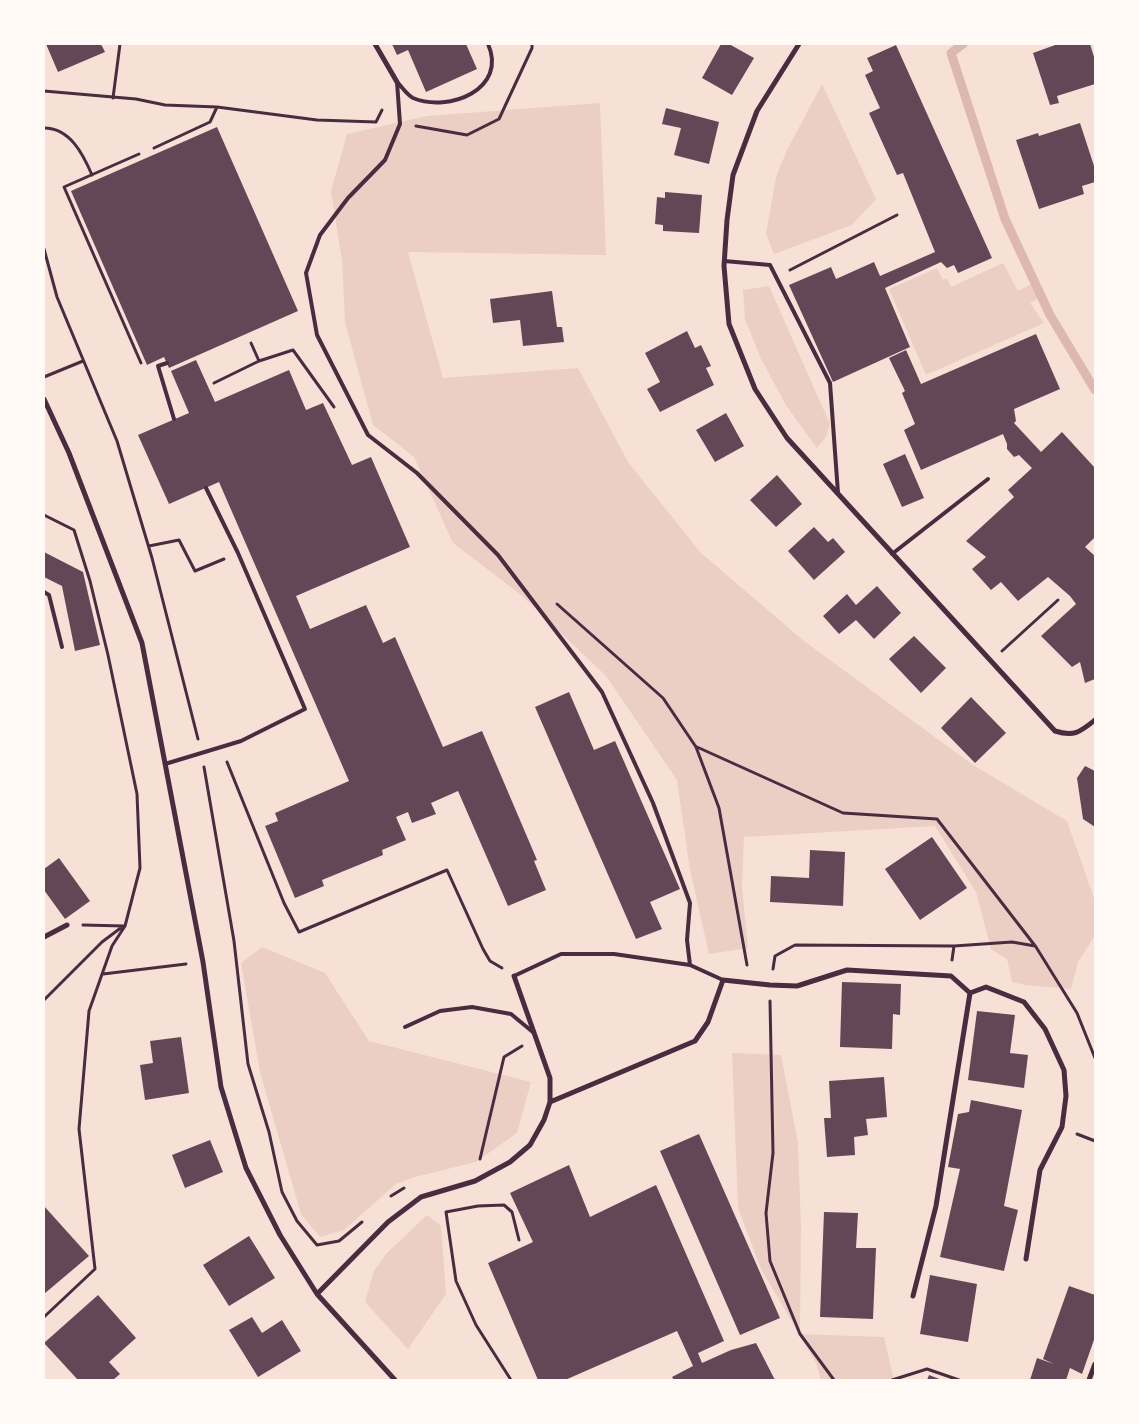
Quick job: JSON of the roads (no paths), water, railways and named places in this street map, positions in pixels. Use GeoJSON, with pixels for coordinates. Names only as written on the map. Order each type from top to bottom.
{"type":"FeatureCollection","features":[{"type":"Feature","properties":{"kind":"street"},"geometry":{"type":"LineString","coordinates":[[375,44],[397,82]]}},
{"type":"Feature","properties":{"kind":"street"},"geometry":{"type":"LineString","coordinates":[[799,44],[757,112],[733,175],[727,220],[724,261],[730,324],[755,389],[787,438],[1054,731],[1068,735],[1082,730],[1095,720]]}},
{"type":"Feature","properties":{"kind":"street"},"geometry":{"type":"LineString","coordinates":[[44,403],[69,453],[142,644],[203,962],[221,1087],[246,1168],[280,1235],[317,1294],[396,1380]]}},
{"type":"Feature","properties":{"kind":"street"},"geometry":{"type":"LineString","coordinates":[[45,934],[67,925]]}},
{"type":"Feature","properties":{"kind":"street"},"geometry":{"type":"LineString","coordinates":[[550,1102],[695,1041],[708,1022],[723,980],[797,986],[847,970],[951,976],[970,993]]}},
{"type":"Feature","properties":{"kind":"street"},"geometry":{"type":"LineString","coordinates":[[317,1294],[388,1222],[420,1198],[475,1180],[510,1162],[530,1145],[544,1120],[550,1102],[550,1078],[537,1036],[514,976]]}},
{"type":"Feature","properties":{"kind":"street"},"geometry":{"type":"LineString","coordinates":[[970,993],[986,987],[1024,1002],[1045,1029],[1064,1070],[1066,1096],[1062,1127],[1040,1170],[1026,1259]]}},
{"type":"Feature","properties":{"kind":"street"},"geometry":{"type":"LineString","coordinates":[[913,1296],[936,1206],[970,993]]}},
{"type":"Feature","properties":{"kind":"street"},"geometry":{"type":"LineString","coordinates":[[1089,1380],[1095,1364]]}},
{"type":"Feature","properties":{"kind":"lane"},"geometry":{"type":"LineString","coordinates":[[397,82],[411,97],[430,103],[448,103],[462,98],[489,78],[493,65],[488,44]]}},
{"type":"Feature","properties":{"kind":"lane"},"geometry":{"type":"LineString","coordinates":[[397,82],[400,124],[385,160],[348,198],[320,235],[306,273],[317,335],[368,436],[417,473],[498,555],[602,692],[653,803],[690,903],[687,940],[690,965]]}},
{"type":"Feature","properties":{"kind":"lane"},"geometry":{"type":"LineString","coordinates":[[724,261],[770,265],[830,382],[838,494]]}},
{"type":"Feature","properties":{"kind":"lane"},"geometry":{"type":"LineString","coordinates":[[167,363],[158,366],[174,419]]}},
{"type":"Feature","properties":{"kind":"lane"},"geometry":{"type":"LineString","coordinates":[[892,554],[988,479]]}},
{"type":"Feature","properties":{"kind":"lane"},"geometry":{"type":"LineString","coordinates":[[166,764],[241,740],[305,710],[238,553],[206,488]]}},
{"type":"Feature","properties":{"kind":"lane"},"geometry":{"type":"LineString","coordinates":[[44,592],[49,595],[62,647]]}},
{"type":"Feature","properties":{"kind":"lane"},"geometry":{"type":"LineString","coordinates":[[514,976],[562,954],[614,954],[690,965],[723,980]]}},
{"type":"Feature","properties":{"kind":"lane"},"geometry":{"type":"LineString","coordinates":[[405,1027],[440,1011],[472,1007],[510,1014],[537,1036]]}},
{"type":"Feature","properties":{"kind":"waterway"},"geometry":{"type":"LineString","coordinates":[[963,44],[951,53],[1005,219],[1050,315],[1095,390]]}}]}
